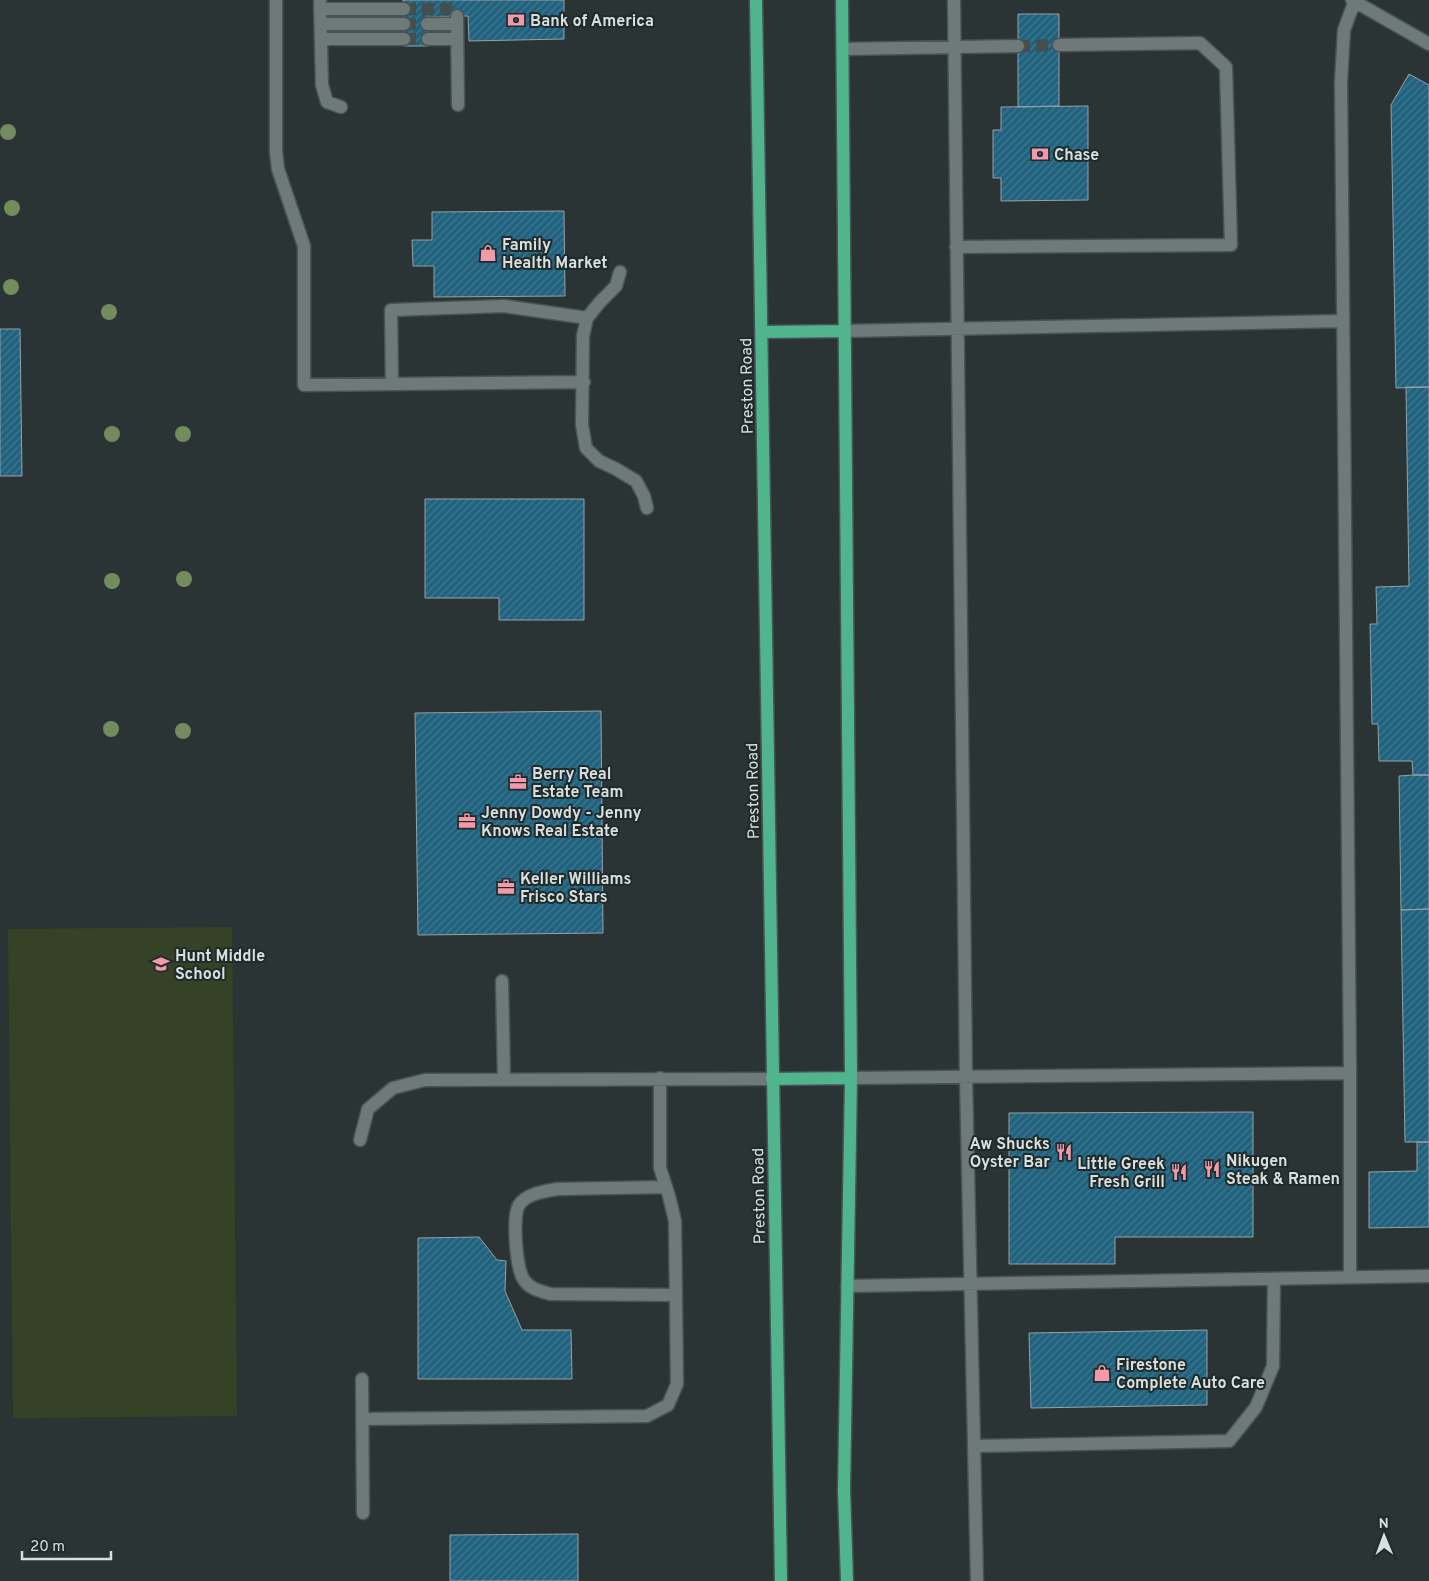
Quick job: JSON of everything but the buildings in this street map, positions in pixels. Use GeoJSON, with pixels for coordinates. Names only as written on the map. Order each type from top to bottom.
{"type":"FeatureCollection","features":[{"type":"Feature","properties":{"kind":"main road","name":"Preston Road"},"geometry":{"type":"LineString","coordinates":[[756,0],[781,1581]]}},
{"type":"Feature","properties":{"kind":"main road"},"geometry":{"type":"LineString","coordinates":[[842,0],[851,1078],[844,1490],[847,1581]]}},
{"type":"Feature","properties":{"kind":"main road"},"geometry":{"type":"LineString","coordinates":[[762,332],[846,331]]}},
{"type":"Feature","properties":{"kind":"main road"},"geometry":{"type":"LineString","coordinates":[[772,1079],[851,1078]]}},
{"type":"Feature","properties":{"kind":"lane"},"geometry":{"type":"LineString","coordinates":[[276,0],[276,152],[278,169],[304,246],[304,384],[584,382]]}},
{"type":"Feature","properties":{"kind":"lane"},"geometry":{"type":"LineString","coordinates":[[954,0],[966,1078],[977,1581]]}},
{"type":"Feature","properties":{"kind":"lane"},"geometry":{"type":"LineString","coordinates":[[1350,1276],[1350,1073],[1341,82],[1344,30],[1354,0],[1429,44]]}},
{"type":"Feature","properties":{"kind":"lane"},"geometry":{"type":"LineString","coordinates":[[342,107],[326,102],[322,85],[320,4],[404,9]]}},
{"type":"Feature","properties":{"kind":"lane"},"geometry":{"type":"LineString","coordinates":[[427,24],[457,20],[458,105]]}},
{"type":"Feature","properties":{"kind":"lane"},"geometry":{"type":"LineString","coordinates":[[321,24],[404,24]]}},
{"type":"Feature","properties":{"kind":"lane"},"geometry":{"type":"LineString","coordinates":[[321,39],[404,39]]}},
{"type":"Feature","properties":{"kind":"lane"},"geometry":{"type":"LineString","coordinates":[[428,39],[457,39]]}},
{"type":"Feature","properties":{"kind":"lane"},"geometry":{"type":"LineString","coordinates":[[956,247],[1231,246],[1226,67],[1200,43],[1059,45]]}},
{"type":"Feature","properties":{"kind":"lane"},"geometry":{"type":"LineString","coordinates":[[843,49],[1018,46]]}},
{"type":"Feature","properties":{"kind":"lane"},"geometry":{"type":"LineString","coordinates":[[620,272],[616,286],[587,318],[583,336],[584,382],[582,425],[586,448],[598,461],[636,481],[644,496],[647,508]]}},
{"type":"Feature","properties":{"kind":"lane"},"geometry":{"type":"LineString","coordinates":[[392,384],[391,310],[504,306],[587,318]]}},
{"type":"Feature","properties":{"kind":"lane"},"geometry":{"type":"LineString","coordinates":[[846,331],[1343,321]]}},
{"type":"Feature","properties":{"kind":"lane"},"geometry":{"type":"LineString","coordinates":[[502,981],[504,1078]]}},
{"type":"Feature","properties":{"kind":"lane"},"geometry":{"type":"LineString","coordinates":[[851,1078],[1350,1073]]}},
{"type":"Feature","properties":{"kind":"lane"},"geometry":{"type":"LineString","coordinates":[[360,1140],[368,1109],[393,1088],[425,1080],[504,1078],[772,1079]]}},
{"type":"Feature","properties":{"kind":"lane"},"geometry":{"type":"LineString","coordinates":[[362,1419],[647,1416],[668,1405],[677,1384],[675,1221],[660,1168],[660,1078]]}},
{"type":"Feature","properties":{"kind":"lane"},"geometry":{"type":"LineString","coordinates":[[666,1187],[558,1189],[531,1196],[520,1203],[517,1211],[516,1249],[518,1267],[524,1280],[533,1289],[550,1294],[676,1295]]}},
{"type":"Feature","properties":{"kind":"lane"},"geometry":{"type":"LineString","coordinates":[[847,1286],[1429,1276]]}},
{"type":"Feature","properties":{"kind":"lane"},"geometry":{"type":"LineString","coordinates":[[974,1446],[1229,1441],[1256,1407],[1273,1366],[1274,1279]]}},
{"type":"Feature","properties":{"kind":"lane"},"geometry":{"type":"LineString","coordinates":[[362,1379],[363,1513]]}},
{"type":"Feature","properties":{"kind":"green space"},"geometry":{"type":"Polygon","coordinates":[[[232,927],[237,1416],[13,1418],[8,929],[232,927]]]}},
{"type":"Feature","properties":{"kind":"tunnel"},"geometry":{"type":"LineString","coordinates":[[404,9],[457,9]]}},
{"type":"Feature","properties":{"kind":"tunnel"},"geometry":{"type":"LineString","coordinates":[[404,24],[427,24]]}},
{"type":"Feature","properties":{"kind":"tunnel"},"geometry":{"type":"LineString","coordinates":[[404,39],[428,39]]}},
{"type":"Feature","properties":{"kind":"tunnel"},"geometry":{"type":"LineString","coordinates":[[1018,46],[1059,45]]}},
{"type":"Feature","properties":{"kind":"place","name":"Bank of America"},"geometry":{"type":"Point","coordinates":[516,20]}},
{"type":"Feature","properties":{"kind":"place","name":"Chase"},"geometry":{"type":"Point","coordinates":[1040,154]}},
{"type":"Feature","properties":{"kind":"place","name":"Family Health Market"},"geometry":{"type":"Point","coordinates":[488,253]}},
{"type":"Feature","properties":{"kind":"place","name":"Berry Real Estate Team"},"geometry":{"type":"Point","coordinates":[518,782]}},
{"type":"Feature","properties":{"kind":"place","name":"Jenny Dowdy - Jenny Knows Real Estate"},"geometry":{"type":"Point","coordinates":[467,821]}},
{"type":"Feature","properties":{"kind":"place","name":"Keller Williams Frisco Stars"},"geometry":{"type":"Point","coordinates":[506,887]}},
{"type":"Feature","properties":{"kind":"place","name":"Hunt Middle School"},"geometry":{"type":"Point","coordinates":[161,964]}},
{"type":"Feature","properties":{"kind":"place","name":"Aw Shucks Oyster Bar"},"geometry":{"type":"Point","coordinates":[1064,1152]}},
{"type":"Feature","properties":{"kind":"place","name":"Nikugen Steak & Ramen"},"geometry":{"type":"Point","coordinates":[1212,1169]}},
{"type":"Feature","properties":{"kind":"place","name":"Little Greek Fresh Grill"},"geometry":{"type":"Point","coordinates":[1179,1172]}},
{"type":"Feature","properties":{"kind":"place","name":"Firestone Complete Auto Care"},"geometry":{"type":"Point","coordinates":[1102,1373]}}]}
